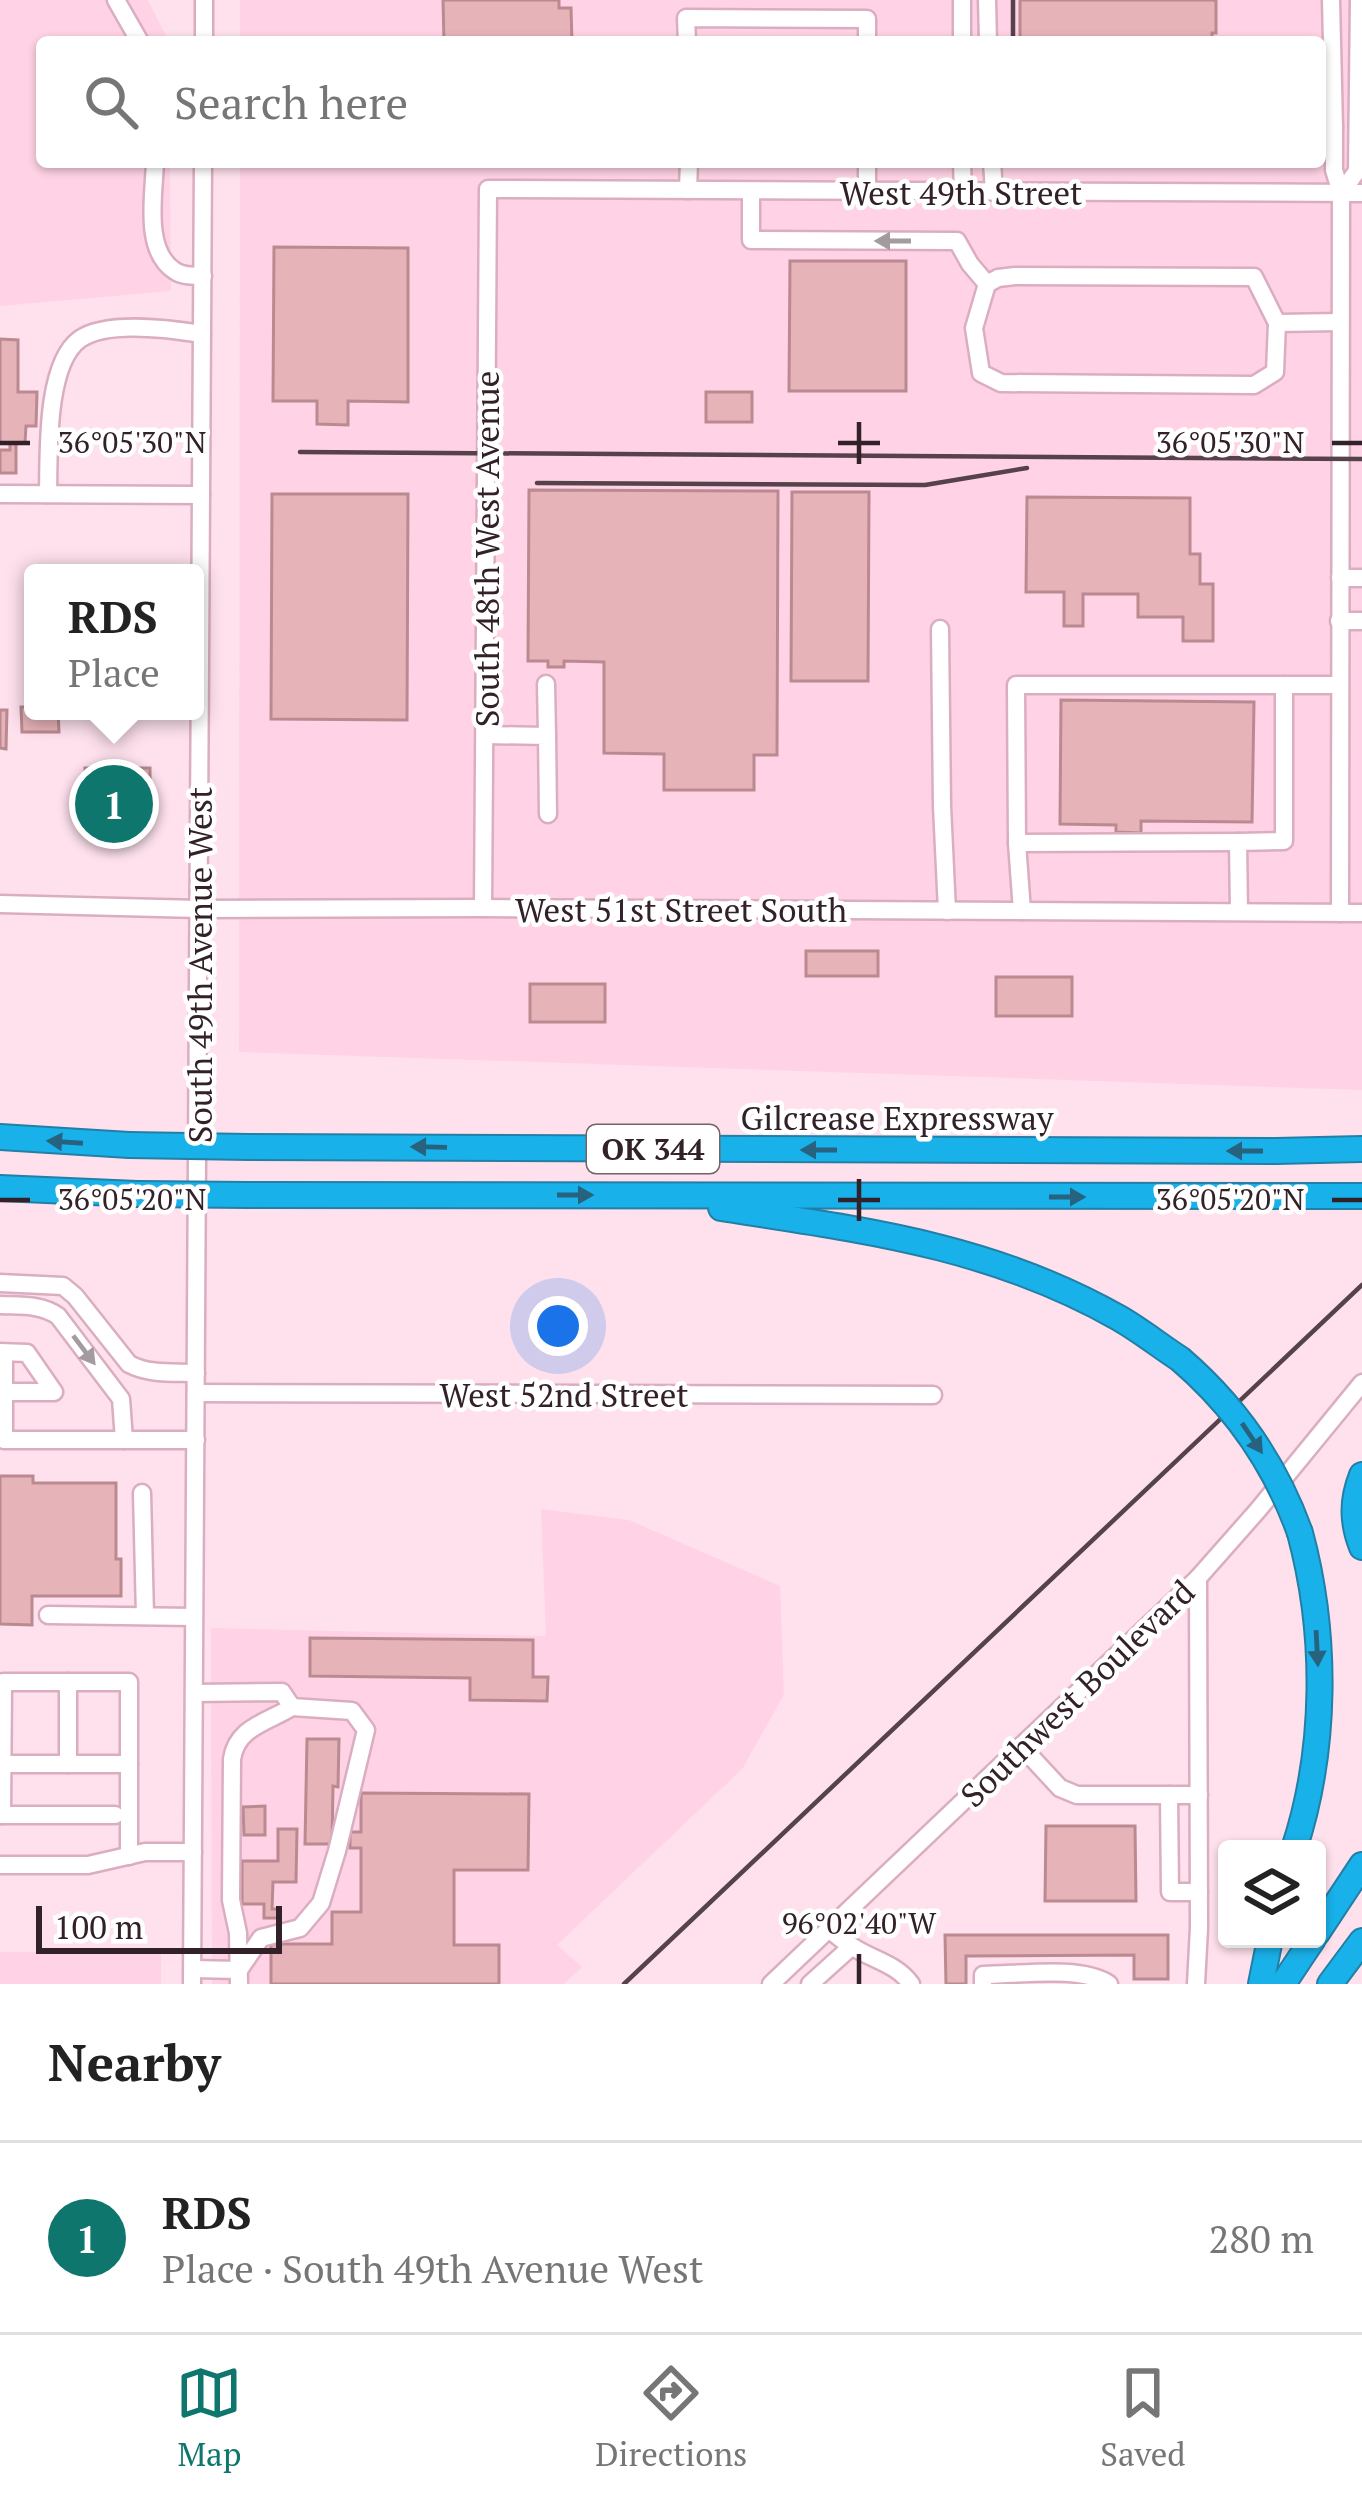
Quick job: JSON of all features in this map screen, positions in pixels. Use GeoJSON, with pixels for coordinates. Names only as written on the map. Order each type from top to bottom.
{"type":"FeatureCollection","features":[{"type":"Feature","properties":{"kind":"highway","name":"Gilcrease Expressway"},"geometry":{"type":"LineString","coordinates":[[0,1136],[250,1147],[1362,1149]]}},
{"type":"Feature","properties":{"kind":"highway","name":"OK 344"},"geometry":{"type":"LineString","coordinates":[[0,1188],[248,1196],[1362,1196]]}},
{"type":"Feature","properties":{"kind":"highway"},"geometry":{"type":"LineString","coordinates":[[638,1196],[884,1233],[988,1261],[1120,1319],[1180,1359],[1218,1394],[1253,1436],[1279,1482],[1310,1571],[1319,1685],[1314,1755],[1297,1840]]}},
{"type":"Feature","properties":{"kind":"highway"},"geometry":{"type":"LineString","coordinates":[[1362,1475],[1354,1506],[1362,1547]]}},
{"type":"Feature","properties":{"kind":"highway"},"geometry":{"type":"LineString","coordinates":[[1326,1919],[1362,1865]]}},
{"type":"Feature","properties":{"kind":"highway"},"geometry":{"type":"LineString","coordinates":[[1330,1984],[1362,1941]]}},
{"type":"Feature","properties":{"kind":"highway"},"geometry":{"type":"LineString","coordinates":[[1262,1984],[1268,1948]]}},
{"type":"Feature","properties":{"kind":"highway"},"geometry":{"type":"LineString","coordinates":[[1283,1984],[1307,1948]]}},
{"type":"Feature","properties":{"kind":"street"},"geometry":{"type":"LineString","coordinates":[[116,0],[137,36]]}},
{"type":"Feature","properties":{"kind":"street"},"geometry":{"type":"LineString","coordinates":[[204,0],[204,36]]}},
{"type":"Feature","properties":{"kind":"street"},"geometry":{"type":"LineString","coordinates":[[962,0],[962,36]]}},
{"type":"Feature","properties":{"kind":"street"},"geometry":{"type":"LineString","coordinates":[[987,0],[988,36]]}},
{"type":"Feature","properties":{"kind":"street"},"geometry":{"type":"LineString","coordinates":[[1330,0],[1327,127],[1341,193],[1340,913]]}},
{"type":"Feature","properties":{"kind":"street"},"geometry":{"type":"LineString","coordinates":[[1341,193],[1357,171],[1359,0]]}},
{"type":"Feature","properties":{"kind":"street"},"geometry":{"type":"LineString","coordinates":[[687,36],[686,18],[867,20],[867,36]]}},
{"type":"Feature","properties":{"kind":"street"},"geometry":{"type":"LineString","coordinates":[[155,168],[152,229],[164,262],[178,274],[202,276]]}},
{"type":"Feature","properties":{"kind":"street","name":"South 49th Avenue West"},"geometry":{"type":"LineString","coordinates":[[202,564],[203,168]]}},
{"type":"Feature","properties":{"kind":"street"},"geometry":{"type":"LineString","coordinates":[[688,168],[688,190]]}},
{"type":"Feature","properties":{"kind":"street"},"geometry":{"type":"LineString","coordinates":[[867,168],[867,192]]}},
{"type":"Feature","properties":{"kind":"street"},"geometry":{"type":"LineString","coordinates":[[962,168],[963,192]]}},
{"type":"Feature","properties":{"kind":"street"},"geometry":{"type":"LineString","coordinates":[[992,168],[994,192]]}},
{"type":"Feature","properties":{"kind":"street","name":"West 49th Street"},"geometry":{"type":"LineString","coordinates":[[488,189],[1362,193]]}},
{"type":"Feature","properties":{"kind":"street","name":"South 48th West Avenue"},"geometry":{"type":"LineString","coordinates":[[483,908],[488,189]]}},
{"type":"Feature","properties":{"kind":"street"},"geometry":{"type":"LineString","coordinates":[[751,191],[751,240],[957,241],[987,284]]}},
{"type":"Feature","properties":{"kind":"street"},"geometry":{"type":"LineString","coordinates":[[1015,275],[1254,277],[1276,322],[1274,372],[1254,385],[1001,383],[981,373],[974,328],[987,284],[1015,275]]}},
{"type":"Feature","properties":{"kind":"street"},"geometry":{"type":"LineString","coordinates":[[1276,322],[1340,322]]}},
{"type":"Feature","properties":{"kind":"street"},"geometry":{"type":"LineString","coordinates":[[48,494],[51,397],[78,340],[97,332],[127,329],[202,334]]}},
{"type":"Feature","properties":{"kind":"street"},"geometry":{"type":"LineString","coordinates":[[0,494],[202,495]]}},
{"type":"Feature","properties":{"kind":"street"},"geometry":{"type":"LineString","coordinates":[[1340,578],[1362,578]]}},
{"type":"Feature","properties":{"kind":"street"},"geometry":{"type":"LineString","coordinates":[[1339,621],[1362,621]]}},
{"type":"Feature","properties":{"kind":"street"},"geometry":{"type":"LineString","coordinates":[[940,629],[947,911]]}},
{"type":"Feature","properties":{"kind":"street"},"geometry":{"type":"LineString","coordinates":[[547,684],[548,814]]}},
{"type":"Feature","properties":{"kind":"street"},"geometry":{"type":"LineString","coordinates":[[1022,911],[1016,685],[1339,685]]}},
{"type":"Feature","properties":{"kind":"street"},"geometry":{"type":"LineString","coordinates":[[1017,842],[1285,841],[1285,685]]}},
{"type":"Feature","properties":{"kind":"street","name":"South 49th Avenue West"},"geometry":{"type":"LineString","coordinates":[[193,1977],[200,720]]}},
{"type":"Feature","properties":{"kind":"street"},"geometry":{"type":"LineString","coordinates":[[485,735],[547,736]]}},
{"type":"Feature","properties":{"kind":"street"},"geometry":{"type":"LineString","coordinates":[[1238,842],[1239,912]]}},
{"type":"Feature","properties":{"kind":"street","name":"West 51st Street South"},"geometry":{"type":"LineString","coordinates":[[0,904],[1362,914]]}},
{"type":"Feature","properties":{"kind":"street"},"geometry":{"type":"LineString","coordinates":[[0,1282],[63,1286],[129,1364],[141,1371],[196,1372]]}},
{"type":"Feature","properties":{"kind":"street"},"geometry":{"type":"LineString","coordinates":[[0,1305],[34,1306],[58,1316],[122,1399],[124,1440]]}},
{"type":"Feature","properties":{"kind":"street"},"geometry":{"type":"LineString","coordinates":[[4,1392],[54,1392],[27,1353],[2,1353],[4,1440],[196,1440]]}},
{"type":"Feature","properties":{"kind":"street","name":"Southwest Boulevard"},"geometry":{"type":"LineString","coordinates":[[771,1984],[1198,1578],[1362,1383]]}},
{"type":"Feature","properties":{"kind":"street","name":"West 52nd Street"},"geometry":{"type":"LineString","coordinates":[[196,1394],[933,1395]]}},
{"type":"Feature","properties":{"kind":"street"},"geometry":{"type":"LineString","coordinates":[[142,1493],[145,1616]]}},
{"type":"Feature","properties":{"kind":"street"},"geometry":{"type":"LineString","coordinates":[[1196,1984],[1198,1578]]}},
{"type":"Feature","properties":{"kind":"street"},"geometry":{"type":"LineString","coordinates":[[48,1615],[194,1617]]}},
{"type":"Feature","properties":{"kind":"street"},"geometry":{"type":"LineString","coordinates":[[115,1815],[1,1815],[3,1682],[129,1682],[129,1856]]}},
{"type":"Feature","properties":{"kind":"street"},"geometry":{"type":"LineString","coordinates":[[68,1682],[68,1764]]}},
{"type":"Feature","properties":{"kind":"street"},"geometry":{"type":"LineString","coordinates":[[194,1693],[282,1692],[292,1707]]}},
{"type":"Feature","properties":{"kind":"street"},"geometry":{"type":"LineString","coordinates":[[292,1707],[352,1712],[366,1730],[321,1903],[300,1928],[261,1938],[239,1977],[231,1900],[234,1743],[292,1707]]}},
{"type":"Feature","properties":{"kind":"street"},"geometry":{"type":"LineString","coordinates":[[1021,1746],[1060,1788],[1077,1795],[1199,1795]]}},
{"type":"Feature","properties":{"kind":"street"},"geometry":{"type":"LineString","coordinates":[[1,1764],[129,1764]]}},
{"type":"Feature","properties":{"kind":"street"},"geometry":{"type":"LineString","coordinates":[[1169,1795],[1170,1892],[1199,1892]]}},
{"type":"Feature","properties":{"kind":"street"},"geometry":{"type":"LineString","coordinates":[[0,1865],[88,1865],[145,1852],[193,1852]]}},
{"type":"Feature","properties":{"kind":"street"},"geometry":{"type":"LineString","coordinates":[[829,1929],[851,1947],[890,1965],[911,1984]]}},
{"type":"Feature","properties":{"kind":"street"},"geometry":{"type":"LineString","coordinates":[[810,1984],[851,1947]]}},
{"type":"Feature","properties":{"kind":"street"},"geometry":{"type":"LineString","coordinates":[[983,1984],[982,1975],[1084,1974],[1109,1984]]}},
{"type":"Feature","properties":{"kind":"street"},"geometry":{"type":"LineString","coordinates":[[193,1977],[239,1977]]}},
{"type":"Feature","properties":{"kind":"shaded area"},"geometry":{"type":"Polygon","coordinates":[[[0,0],[148,0],[166,36],[36,36],[36,168],[170,168],[171,291],[0,306],[0,0]]]}},
{"type":"Feature","properties":{"kind":"shaded area"},"geometry":{"type":"Polygon","coordinates":[[[240,0],[1362,0],[1362,1090],[239,1052],[240,168],[1326,168],[1326,36],[240,36],[240,0]]]}},
{"type":"Feature","properties":{"kind":"shaded area"},"geometry":{"type":"Polygon","coordinates":[[[541,1509],[629,1520],[780,1586],[784,1694],[743,1768],[557,1945],[582,1967],[564,1984],[212,1984],[211,1628],[546,1636],[541,1509]]]}},
{"type":"Feature","properties":{"kind":"shaded area"},"geometry":{"type":"Polygon","coordinates":[[[161,1951],[161,1984],[0,1984],[0,1952],[161,1951]]]}},
{"type":"Feature","properties":{"kind":"building"},"geometry":{"type":"Polygon","coordinates":[[[443,0],[559,0],[559,8],[571,8],[572,36],[444,36],[443,0]]]}},
{"type":"Feature","properties":{"kind":"building"},"geometry":{"type":"Polygon","coordinates":[[[1020,0],[1216,1],[1216,33],[1212,36],[1020,36],[1020,0]]]}},
{"type":"Feature","properties":{"kind":"building"},"geometry":{"type":"Polygon","coordinates":[[[274,247],[408,248],[408,402],[348,401],[348,425],[317,424],[317,401],[273,401],[274,247]]]}},
{"type":"Feature","properties":{"kind":"building"},"geometry":{"type":"Polygon","coordinates":[[[790,261],[906,261],[906,391],[789,391],[790,261]]]}},
{"type":"Feature","properties":{"kind":"building"},"geometry":{"type":"Polygon","coordinates":[[[0,339],[18,340],[18,392],[37,392],[36,426],[26,426],[25,443],[16,443],[16,473],[0,473],[0,450],[10,450],[10,443],[0,443],[0,339]]]}},
{"type":"Feature","properties":{"kind":"building"},"geometry":{"type":"Polygon","coordinates":[[[706,392],[752,392],[752,422],[706,422],[706,392]]]}},
{"type":"Feature","properties":{"kind":"building"},"geometry":{"type":"Polygon","coordinates":[[[529,490],[778,491],[777,755],[754,755],[754,790],[664,790],[664,754],[604,753],[604,662],[564,661],[564,667],[548,667],[548,661],[528,661],[529,490]]]}},
{"type":"Feature","properties":{"kind":"building"},"geometry":{"type":"Polygon","coordinates":[[[792,492],[869,492],[868,681],[791,681],[792,492]]]}},
{"type":"Feature","properties":{"kind":"building"},"geometry":{"type":"Polygon","coordinates":[[[272,494],[408,494],[407,720],[271,719],[272,494]]]}},
{"type":"Feature","properties":{"kind":"building"},"geometry":{"type":"Polygon","coordinates":[[[1027,497],[1190,498],[1190,554],[1200,554],[1200,584],[1213,584],[1213,641],[1183,641],[1183,617],[1138,617],[1138,594],[1083,594],[1083,626],[1064,626],[1064,592],[1026,592],[1027,497]]]}},
{"type":"Feature","properties":{"kind":"building"},"geometry":{"type":"Polygon","coordinates":[[[1061,700],[1254,702],[1252,822],[1141,821],[1141,833],[1116,832],[1116,825],[1060,824],[1061,700]]]}},
{"type":"Feature","properties":{"kind":"building"},"geometry":{"type":"Polygon","coordinates":[[[21,707],[24,720],[58,720],[59,732],[22,732],[21,707]]]}},
{"type":"Feature","properties":{"kind":"building"},"geometry":{"type":"Polygon","coordinates":[[[0,710],[7,710],[6,749],[0,748],[0,710]]]}},
{"type":"Feature","properties":{"kind":"building"},"geometry":{"type":"Polygon","coordinates":[[[85,768],[150,768],[150,789],[142,789],[142,819],[86,823],[85,768]]]}},
{"type":"Feature","properties":{"kind":"building"},"geometry":{"type":"Polygon","coordinates":[[[806,951],[878,951],[878,976],[806,976],[806,951]]]}},
{"type":"Feature","properties":{"kind":"building"},"geometry":{"type":"Polygon","coordinates":[[[996,977],[1072,977],[1072,1016],[996,1016],[996,977]]]}},
{"type":"Feature","properties":{"kind":"building"},"geometry":{"type":"Polygon","coordinates":[[[530,984],[605,984],[605,1022],[530,1022],[530,984]]]}},
{"type":"Feature","properties":{"kind":"building"},"geometry":{"type":"Polygon","coordinates":[[[0,1476],[33,1476],[33,1483],[116,1483],[121,1596],[32,1596],[32,1625],[0,1624],[0,1476]]]}},
{"type":"Feature","properties":{"kind":"building"},"geometry":{"type":"Polygon","coordinates":[[[310,1638],[533,1640],[533,1677],[548,1677],[547,1701],[470,1700],[470,1678],[310,1676],[310,1638]]]}},
{"type":"Feature","properties":{"kind":"building"},"geometry":{"type":"Polygon","coordinates":[[[307,1739],[339,1739],[332,1844],[305,1844],[307,1739]]]}},
{"type":"Feature","properties":{"kind":"building"},"geometry":{"type":"Polygon","coordinates":[[[361,1793],[529,1794],[528,1870],[454,1870],[454,1945],[499,1945],[499,1984],[271,1984],[271,1944],[332,1944],[332,1912],[361,1912],[361,1848],[350,1848],[350,1832],[361,1832],[361,1793]]]}},
{"type":"Feature","properties":{"kind":"building"},"geometry":{"type":"Polygon","coordinates":[[[265,1806],[265,1835],[244,1835],[243,1807],[265,1806]]]}},
{"type":"Feature","properties":{"kind":"building"},"geometry":{"type":"Polygon","coordinates":[[[1046,1826],[1135,1826],[1136,1901],[1045,1901],[1046,1826]]]}},
{"type":"Feature","properties":{"kind":"building"},"geometry":{"type":"Polygon","coordinates":[[[278,1829],[297,1829],[296,1882],[273,1882],[272,1909],[279,1909],[279,1918],[264,1918],[264,1904],[242,1904],[242,1861],[278,1861],[278,1829]]]}},
{"type":"Feature","properties":{"kind":"building"},"geometry":{"type":"Polygon","coordinates":[[[945,1935],[1168,1935],[1168,1979],[1134,1979],[1134,1955],[966,1956],[966,1984],[946,1984],[945,1935]]]}},
{"type":"Feature","properties":{"kind":"railway"},"geometry":{"type":"LineString","coordinates":[[1013,0],[1013,36]]}},
{"type":"Feature","properties":{"kind":"railway"},"geometry":{"type":"LineString","coordinates":[[300,452],[1362,459]]}},
{"type":"Feature","properties":{"kind":"railway"},"geometry":{"type":"LineString","coordinates":[[537,483],[925,485],[1027,468]]}},
{"type":"Feature","properties":{"kind":"railway"},"geometry":{"type":"LineString","coordinates":[[624,1984],[1362,1285]]}},
{"type":"Feature","properties":{"kind":"place","name":"RDS"},"geometry":{"type":"Point","coordinates":[114,804]}}]}
